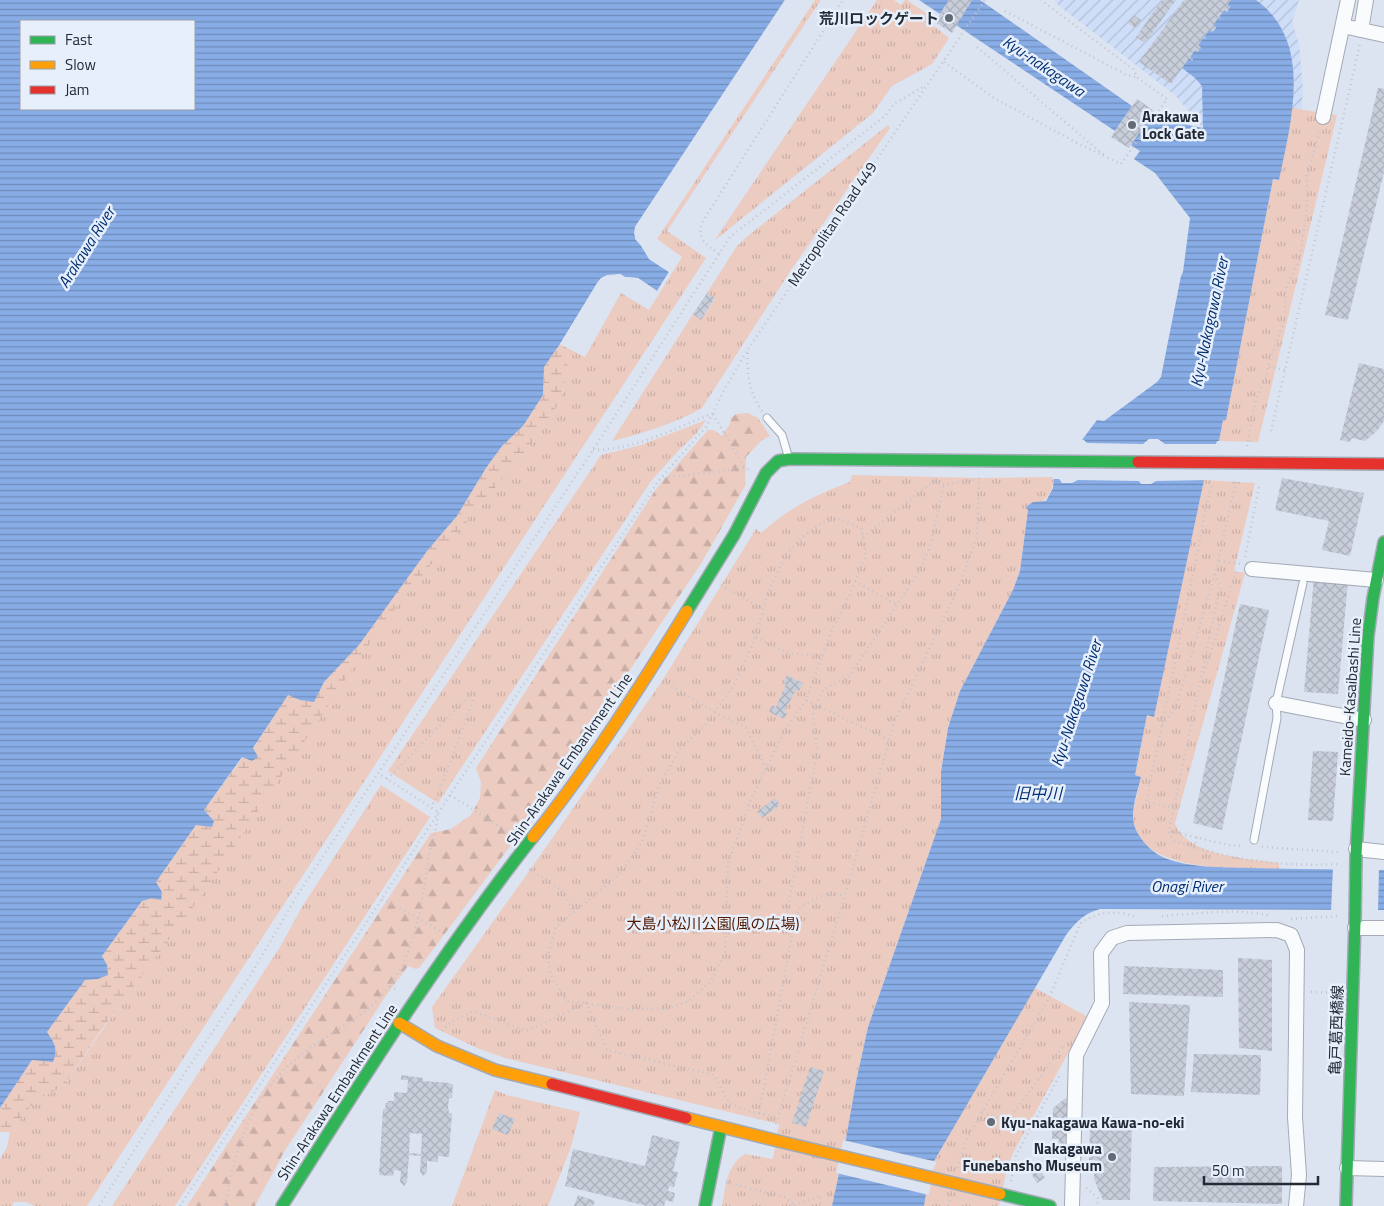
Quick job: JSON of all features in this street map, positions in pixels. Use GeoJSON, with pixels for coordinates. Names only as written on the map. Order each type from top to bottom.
{"type":"FeatureCollection","features":[{"type":"Feature","properties":{"kind":"street"},"geometry":{"type":"LineString","coordinates":[[1323,117],[1348,0]]}},
{"type":"Feature","properties":{"kind":"street"},"geometry":{"type":"LineString","coordinates":[[1360,30],[1366,0]]}},
{"type":"Feature","properties":{"kind":"street"},"geometry":{"type":"LineString","coordinates":[[1343,26],[1384,35]]}},
{"type":"Feature","properties":{"kind":"street"},"geometry":{"type":"LineString","coordinates":[[789,459],[1384,464]]}},
{"type":"Feature","properties":{"kind":"street","name":"Shin-Arakawa Embankment Line"},"geometry":{"type":"LineString","coordinates":[[282,1206],[399,1023],[516,859],[555,810],[625,710],[734,535],[766,473],[778,462],[789,459]]}},
{"type":"Feature","properties":{"kind":"street","name":"Kameido-Kasaibashi Line"},"geometry":{"type":"LineString","coordinates":[[1356,852],[1368,636],[1376,580],[1384,542]]}},
{"type":"Feature","properties":{"kind":"street"},"geometry":{"type":"LineString","coordinates":[[1248,567],[1376,580]]}},
{"type":"Feature","properties":{"kind":"street"},"geometry":{"type":"LineString","coordinates":[[1276,703],[1364,720]]}},
{"type":"Feature","properties":{"kind":"street"},"geometry":{"type":"LineString","coordinates":[[1356,852],[1384,852]]}},
{"type":"Feature","properties":{"kind":"street","name":"亀戸葛西橋線"},"geometry":{"type":"LineString","coordinates":[[1346,1206],[1356,852]]}},
{"type":"Feature","properties":{"kind":"street"},"geometry":{"type":"LineString","coordinates":[[1355,925],[1384,928]]}},
{"type":"Feature","properties":{"kind":"street"},"geometry":{"type":"LineString","coordinates":[[1072,1206],[1076,1055],[1102,1004],[1101,953],[1112,938],[1127,933],[1277,930],[1290,935],[1297,950],[1294,1117],[1299,1175],[1296,1206]]}},
{"type":"Feature","properties":{"kind":"street"},"geometry":{"type":"LineString","coordinates":[[399,1023],[438,1046],[495,1070],[778,1141],[1050,1206]]}},
{"type":"Feature","properties":{"kind":"street"},"geometry":{"type":"LineString","coordinates":[[705,1206],[721,1127]]}},
{"type":"Feature","properties":{"kind":"street"},"geometry":{"type":"LineString","coordinates":[[1347,1168],[1384,1170]]}},
{"type":"Feature","properties":{"kind":"lane"},"geometry":{"type":"LineString","coordinates":[[767,418],[782,435],[789,459]]}},
{"type":"Feature","properties":{"kind":"lane"},"geometry":{"type":"LineString","coordinates":[[1254,840],[1277,718],[1276,703],[1303,583]]}},
{"type":"Feature","properties":{"kind":"path"},"geometry":{"type":"LineString","coordinates":[[719,254],[704,243],[700,234],[701,224],[843,0]]}},
{"type":"Feature","properties":{"kind":"path","name":"Metropolitan Road 449"},"geometry":{"type":"LineString","coordinates":[[180,1206],[438,812],[659,480],[706,427],[724,390],[748,350],[985,0]]}},
{"type":"Feature","properties":{"kind":"path"},"geometry":{"type":"LineString","coordinates":[[1041,0],[1133,69],[1138,78]]}},
{"type":"Feature","properties":{"kind":"path"},"geometry":{"type":"LineString","coordinates":[[944,62],[994,98],[1081,146],[1121,164],[1167,99],[1138,78],[1125,74],[1005,11]]}},
{"type":"Feature","properties":{"kind":"path"},"geometry":{"type":"LineString","coordinates":[[1270,431],[1360,47],[1360,30]]}},
{"type":"Feature","properties":{"kind":"path"},"geometry":{"type":"LineString","coordinates":[[977,48],[1108,158]]}},
{"type":"Feature","properties":{"kind":"path"},"geometry":{"type":"LineString","coordinates":[[98,1206],[250,976],[298,894],[593,450],[730,237],[885,116],[895,102],[925,86]]}},
{"type":"Feature","properties":{"kind":"path"},"geometry":{"type":"LineString","coordinates":[[1247,448],[1256,398],[1266,378],[1268,367],[1285,320],[1286,291],[1300,258],[1307,208],[1307,175],[1323,117]]}},
{"type":"Feature","properties":{"kind":"path"},"geometry":{"type":"LineString","coordinates":[[748,350],[748,379],[757,404],[767,418]]}},
{"type":"Feature","properties":{"kind":"path"},"geometry":{"type":"LineString","coordinates":[[1268,367],[1285,370]]}},
{"type":"Feature","properties":{"kind":"path"},"geometry":{"type":"LineString","coordinates":[[593,450],[609,450],[627,446],[713,414],[745,468],[751,471]]}},
{"type":"Feature","properties":{"kind":"path"},"geometry":{"type":"LineString","coordinates":[[774,1128],[845,895],[894,723],[958,588],[978,536],[980,478],[976,460]]}},
{"type":"Feature","properties":{"kind":"path"},"geometry":{"type":"LineString","coordinates":[[1161,726],[1176,707],[1219,561],[1241,462]]}},
{"type":"Feature","properties":{"kind":"path"},"geometry":{"type":"LineString","coordinates":[[659,480],[669,477],[745,468]]}},
{"type":"Feature","properties":{"kind":"path"},"geometry":{"type":"LineString","coordinates":[[863,537],[934,482],[944,485],[980,478]]}},
{"type":"Feature","properties":{"kind":"path"},"geometry":{"type":"LineString","coordinates":[[795,919],[786,917],[816,753],[813,711],[823,690],[849,676],[915,578],[929,550],[944,485]]}},
{"type":"Feature","properties":{"kind":"path"},"geometry":{"type":"LineString","coordinates":[[1174,808],[1146,802],[1211,486]]}},
{"type":"Feature","properties":{"kind":"path"},"geometry":{"type":"LineString","coordinates":[[1248,567],[1259,487]]}},
{"type":"Feature","properties":{"kind":"path"},"geometry":{"type":"LineString","coordinates":[[840,519],[861,528],[866,555],[855,582],[832,632],[806,700],[784,731],[751,799],[728,864],[724,953],[711,981],[689,1001],[667,1009],[629,1009],[567,1001],[552,978],[547,957],[556,927],[619,875],[642,842],[660,783],[682,748],[705,724],[733,686],[756,637],[767,595],[786,554],[821,522],[840,519]]}},
{"type":"Feature","properties":{"kind":"path"},"geometry":{"type":"LineString","coordinates":[[1219,561],[1248,567]]}},
{"type":"Feature","properties":{"kind":"path"},"geometry":{"type":"LineString","coordinates":[[1199,689],[1237,568],[1243,569],[1248,567]]}},
{"type":"Feature","properties":{"kind":"path"},"geometry":{"type":"LineString","coordinates":[[1215,574],[1220,587],[1169,831],[1173,840],[1194,848],[1226,856],[1279,863],[1312,865],[1346,864]]}},
{"type":"Feature","properties":{"kind":"path"},"geometry":{"type":"LineString","coordinates":[[708,577],[763,609]]}},
{"type":"Feature","properties":{"kind":"path"},"geometry":{"type":"LineString","coordinates":[[855,582],[897,605]]}},
{"type":"Feature","properties":{"kind":"path"},"geometry":{"type":"LineString","coordinates":[[756,637],[787,653],[823,656]]}},
{"type":"Feature","properties":{"kind":"path"},"geometry":{"type":"LineString","coordinates":[[649,670],[662,681],[714,712],[746,728],[766,769]]}},
{"type":"Feature","properties":{"kind":"path"},"geometry":{"type":"LineString","coordinates":[[387,779],[472,694],[474,695],[438,795],[431,807]]}},
{"type":"Feature","properties":{"kind":"path"},"geometry":{"type":"LineString","coordinates":[[806,700],[889,740]]}},
{"type":"Feature","properties":{"kind":"path"},"geometry":{"type":"LineString","coordinates":[[225,1206],[234,1163],[245,1129],[258,1101],[285,1068],[302,1054],[359,1016],[380,997],[390,986],[404,962],[424,894],[429,855],[437,829],[438,812],[378,773]]}},
{"type":"Feature","properties":{"kind":"path"},"geometry":{"type":"LineString","coordinates":[[450,795],[512,834]]}},
{"type":"Feature","properties":{"kind":"path"},"geometry":{"type":"LineString","coordinates":[[1169,831],[1196,837],[1194,848]]}},
{"type":"Feature","properties":{"kind":"path"},"geometry":{"type":"LineString","coordinates":[[1327,851],[1338,852]]}},
{"type":"Feature","properties":{"kind":"path"},"geometry":{"type":"LineString","coordinates":[[516,859],[564,892],[573,912]]}},
{"type":"Feature","properties":{"kind":"path"},"geometry":{"type":"LineString","coordinates":[[757,1123],[795,919],[800,907],[824,894],[845,895]]}},
{"type":"Feature","properties":{"kind":"path"},"geometry":{"type":"LineString","coordinates":[[382,899],[441,931]]}},
{"type":"Feature","properties":{"kind":"path"},"geometry":{"type":"LineString","coordinates":[[390,986],[398,990]]}},
{"type":"Feature","properties":{"kind":"path"},"geometry":{"type":"LineString","coordinates":[[1297,992],[1329,993]]}},
{"type":"Feature","properties":{"kind":"path"},"geometry":{"type":"LineString","coordinates":[[956,1173],[966,1140],[1050,996]]}},
{"type":"Feature","properties":{"kind":"path"},"geometry":{"type":"LineString","coordinates":[[439,1033],[448,1024],[472,1011],[527,1031],[586,1003]]}},
{"type":"Feature","properties":{"kind":"path"},"geometry":{"type":"LineString","coordinates":[[586,1003],[607,1050],[714,1076],[729,1103],[759,1114],[777,1117]]}},
{"type":"Feature","properties":{"kind":"path"},"geometry":{"type":"LineString","coordinates":[[982,1112],[1000,1118],[1011,1116],[1068,1039]]}},
{"type":"Feature","properties":{"kind":"path"},"geometry":{"type":"LineString","coordinates":[[1004,1195],[1016,1155],[1064,1068],[1069,1060],[1076,1055]]}},
{"type":"Feature","properties":{"kind":"path"},"geometry":{"type":"LineString","coordinates":[[252,1096],[258,1101]]}},
{"type":"Feature","properties":{"kind":"path"},"geometry":{"type":"LineString","coordinates":[[710,1178],[784,1197],[794,1206],[821,1196],[820,1206]]}},
{"type":"Feature","properties":{"kind":"path"},"geometry":{"type":"LineString","coordinates":[[948,1206],[952,1190]]}},
{"type":"Feature","properties":{"kind":"shaded area"},"geometry":{"type":"Polygon","coordinates":[[[1054,0],[1299,0],[1292,22],[1299,44],[1303,89],[1299,142],[1203,128],[1175,95],[1054,0]]]}},
{"type":"Feature","properties":{"kind":"green space"},"geometry":{"type":"Polygon","coordinates":[[[815,0],[821,0],[667,231],[706,258],[87,1206],[35,1206],[26,1202],[14,1202],[12,1206],[0,1206],[0,1159],[7,1147],[10,1132],[36,1100],[64,1086],[386,618],[529,447],[558,405],[568,374],[567,348],[585,357],[621,293],[649,310],[682,257],[657,239],[815,0]]]}},
{"type":"Feature","properties":{"kind":"green space"},"geometry":{"type":"Polygon","coordinates":[[[877,0],[894,0],[901,5],[907,0],[933,18],[930,23],[949,38],[932,64],[892,86],[873,113],[714,241],[877,0]]]}},
{"type":"Feature","properties":{"kind":"green space"},"geometry":{"type":"Polygon","coordinates":[[[1292,108],[1337,115],[1258,442],[1219,441],[1223,419],[1226,419],[1273,179],[1279,180],[1292,108]]]}},
{"type":"Feature","properties":{"kind":"green space"},"geometry":{"type":"Polygon","coordinates":[[[888,125],[890,128],[791,270],[702,408],[658,428],[612,441],[693,314],[701,320],[715,299],[707,293],[737,246],[888,125]]]}},
{"type":"Feature","properties":{"kind":"green space"},"geometry":{"type":"Polygon","coordinates":[[[560,344],[567,348],[568,374],[558,405],[529,447],[386,619],[205,891],[102,1029],[64,1086],[36,1100],[10,1132],[0,1132],[0,1108],[32,1060],[54,1043],[47,1032],[85,980],[98,979],[107,965],[102,956],[142,901],[153,898],[162,892],[156,882],[196,825],[214,821],[204,810],[243,757],[253,749],[288,694],[300,700],[314,701],[324,682],[359,645],[427,551],[457,516],[486,468],[502,446],[523,426],[543,395],[544,367],[560,344]]]}},
{"type":"Feature","properties":{"kind":"green space"},"geometry":{"type":"Polygon","coordinates":[[[748,413],[758,418],[770,436],[762,440],[746,457],[745,486],[702,562],[534,814],[420,967],[416,969],[408,966],[385,997],[284,1152],[255,1206],[187,1206],[431,833],[451,829],[471,815],[480,798],[481,782],[476,768],[656,489],[708,430],[714,430],[722,436],[730,424],[731,418],[736,414],[748,413]]]}},
{"type":"Feature","properties":{"kind":"green space"},"geometry":{"type":"Polygon","coordinates":[[[706,420],[697,433],[651,481],[438,803],[388,771],[601,455],[641,445],[706,420]]]}},
{"type":"Feature","properties":{"kind":"green space","name":"大島小松川公園(風の広場)"},"geometry":{"type":"Polygon","coordinates":[[[852,475],[980,478],[1054,477],[1047,498],[1028,510],[1020,571],[1013,590],[960,691],[948,728],[941,772],[941,819],[868,1027],[832,1206],[722,1206],[730,1170],[739,1159],[745,1154],[773,1159],[779,1124],[505,1058],[477,1048],[435,1028],[432,1007],[662,681],[756,529],[761,533],[771,524],[803,503],[850,482],[852,475]]]}},
{"type":"Feature","properties":{"kind":"green space"},"geometry":{"type":"Polygon","coordinates":[[[1204,480],[1255,483],[1234,571],[1245,573],[1175,823],[1181,834],[1192,843],[1205,849],[1220,854],[1279,863],[1279,869],[1242,869],[1196,865],[1174,860],[1155,852],[1141,840],[1134,823],[1135,806],[1141,777],[1135,775],[1147,715],[1154,716],[1204,480]]]}},
{"type":"Feature","properties":{"kind":"green space"},"geometry":{"type":"Polygon","coordinates":[[[381,785],[430,817],[175,1206],[112,1206],[280,947],[302,907],[381,785]]]}},
{"type":"Feature","properties":{"kind":"green space"},"geometry":{"type":"Polygon","coordinates":[[[1035,988],[1088,1017],[1013,1153],[1006,1173],[999,1206],[924,1206],[930,1168],[1035,988]]]}},
{"type":"Feature","properties":{"kind":"green space"},"geometry":{"type":"Polygon","coordinates":[[[495,1090],[507,1095],[580,1112],[571,1147],[548,1206],[452,1206],[495,1090]]]}},
{"type":"Feature","properties":{"kind":"water","name":"Arakawa River"},"geometry":{"type":"Polygon","coordinates":[[[0,0],[785,0],[635,227],[634,234],[649,259],[669,272],[657,291],[638,278],[625,277],[620,274],[601,278],[544,367],[543,395],[523,426],[502,446],[486,468],[457,516],[427,551],[359,645],[324,682],[314,702],[300,700],[288,695],[253,748],[258,757],[252,761],[242,757],[204,810],[214,821],[212,827],[196,825],[156,882],[162,892],[161,900],[153,898],[142,901],[102,956],[107,965],[108,975],[98,979],[85,980],[47,1032],[55,1046],[53,1062],[32,1060],[0,1108],[0,0]]]}},
{"type":"Feature","properties":{"kind":"water"},"geometry":{"type":"Polygon","coordinates":[[[919,0],[949,0],[940,14],[919,0]]]}},
{"type":"Feature","properties":{"kind":"water","name":"Kyu-nakagawa"},"geometry":{"type":"Polygon","coordinates":[[[972,0],[980,0],[1132,106],[1115,131],[956,25],[972,0]]]}},
{"type":"Feature","properties":{"kind":"water","name":"旧中川"},"geometry":{"type":"Polygon","coordinates":[[[1231,0],[1256,0],[1274,17],[1286,38],[1292,60],[1294,84],[1292,108],[1279,180],[1273,179],[1226,420],[1223,420],[1219,441],[1217,441],[1204,480],[1154,717],[1147,715],[1135,775],[1141,777],[1133,812],[1134,826],[1145,844],[1152,850],[1165,858],[1185,864],[1227,867],[1384,870],[1384,910],[1100,909],[1089,913],[1077,922],[1066,935],[930,1168],[924,1206],[832,1206],[868,1027],[941,819],[941,772],[948,728],[960,691],[1013,590],[1020,571],[1028,510],[1026,507],[1033,502],[1046,501],[1053,488],[1054,477],[1097,420],[1104,421],[1157,382],[1161,377],[1183,272],[1190,218],[1155,173],[1134,159],[1140,151],[1131,145],[1151,114],[1162,122],[1169,113],[1188,125],[1203,128],[1202,86],[1182,68],[1189,58],[1193,60],[1190,57],[1195,50],[1198,52],[1201,48],[1198,45],[1203,38],[1207,39],[1204,37],[1209,30],[1212,32],[1216,28],[1213,25],[1218,18],[1222,19],[1219,17],[1224,10],[1227,12],[1230,7],[1227,5],[1231,0]]]}},
{"type":"Feature","properties":{"kind":"pier"},"geometry":{"type":"Polygon","coordinates":[[[785,0],[788,0],[762,42],[637,228],[638,238],[651,257],[672,271],[659,292],[656,293],[637,281],[624,279],[619,276],[608,277],[602,280],[562,346],[560,344],[601,278],[607,275],[620,274],[625,277],[638,278],[657,291],[669,272],[649,259],[645,250],[635,239],[635,227],[785,0]]]}},
{"type":"Feature","properties":{"kind":"pier"},"geometry":{"type":"Polygon","coordinates":[[[1079,439],[1087,443],[1143,444],[1149,439],[1158,439],[1165,444],[1219,444],[1207,480],[1156,481],[1151,484],[1141,484],[1139,481],[1078,480],[1072,483],[1062,483],[1059,479],[1052,479],[1079,439]]]}},
{"type":"Feature","properties":{"kind":"pier"},"geometry":{"type":"Polygon","coordinates":[[[1333,867],[1379,867],[1378,912],[1331,912],[1333,867]]]}},
{"type":"Feature","properties":{"kind":"pier"},"geometry":{"type":"Polygon","coordinates":[[[843,1140],[937,1162],[933,1169],[929,1195],[836,1173],[843,1140]]]}},
{"type":"Feature","properties":{"kind":"building","name":"荒川ロックゲート"},"geometry":{"type":"Polygon","coordinates":[[[949,0],[972,0],[952,33],[935,22],[949,0]]]}},
{"type":"Feature","properties":{"kind":"building"},"geometry":{"type":"Polygon","coordinates":[[[1162,0],[1176,0],[1145,43],[1136,37],[1162,0]]]}},
{"type":"Feature","properties":{"kind":"building"},"geometry":{"type":"Polygon","coordinates":[[[1184,0],[1231,0],[1227,5],[1230,7],[1227,12],[1224,10],[1213,25],[1216,27],[1212,32],[1209,30],[1198,45],[1201,48],[1198,52],[1195,50],[1190,57],[1193,59],[1192,61],[1189,58],[1171,84],[1139,62],[1184,0]]]}},
{"type":"Feature","properties":{"kind":"building"},"geometry":{"type":"Polygon","coordinates":[[[1134,15],[1141,20],[1135,28],[1128,23],[1134,15]]]}},
{"type":"Feature","properties":{"kind":"building"},"geometry":{"type":"Polygon","coordinates":[[[1378,88],[1384,89],[1384,172],[1348,320],[1325,315],[1378,88]]]}},
{"type":"Feature","properties":{"kind":"building","name":"Arakawa Lock Gate"},"geometry":{"type":"Polygon","coordinates":[[[1137,99],[1154,111],[1129,148],[1111,137],[1137,99]]]}},
{"type":"Feature","properties":{"kind":"building"},"geometry":{"type":"Polygon","coordinates":[[[707,293],[715,298],[701,320],[693,314],[707,293]]]}},
{"type":"Feature","properties":{"kind":"building"},"geometry":{"type":"Polygon","coordinates":[[[1359,363],[1384,369],[1384,421],[1377,431],[1365,441],[1352,438],[1349,442],[1340,440],[1359,363]]]}},
{"type":"Feature","properties":{"kind":"building"},"geometry":{"type":"Polygon","coordinates":[[[1282,478],[1364,493],[1350,556],[1322,550],[1329,521],[1275,510],[1282,478]]]}},
{"type":"Feature","properties":{"kind":"building"},"geometry":{"type":"Polygon","coordinates":[[[1314,577],[1348,580],[1338,694],[1304,692],[1314,577]]]}},
{"type":"Feature","properties":{"kind":"building"},"geometry":{"type":"Polygon","coordinates":[[[1240,604],[1269,610],[1222,830],[1193,823],[1240,604]]]}},
{"type":"Feature","properties":{"kind":"building"},"geometry":{"type":"Polygon","coordinates":[[[787,675],[803,683],[799,691],[796,690],[784,712],[787,713],[784,719],[769,712],[772,705],[776,707],[786,684],[783,683],[787,675]]]}},
{"type":"Feature","properties":{"kind":"building"},"geometry":{"type":"Polygon","coordinates":[[[1313,751],[1338,752],[1333,821],[1308,820],[1313,751]]]}},
{"type":"Feature","properties":{"kind":"building"},"geometry":{"type":"Polygon","coordinates":[[[775,798],[780,805],[762,818],[757,812],[775,798]]]}},
{"type":"Feature","properties":{"kind":"building"},"geometry":{"type":"Polygon","coordinates":[[[1238,958],[1272,960],[1272,1051],[1239,1048],[1238,958]]]}},
{"type":"Feature","properties":{"kind":"building"},"geometry":{"type":"Polygon","coordinates":[[[1124,966],[1223,970],[1223,997],[1123,994],[1124,966]]]}},
{"type":"Feature","properties":{"kind":"building"},"geometry":{"type":"Polygon","coordinates":[[[1129,1002],[1190,1005],[1184,1096],[1131,1094],[1129,1002]]]}},
{"type":"Feature","properties":{"kind":"building"},"geometry":{"type":"Polygon","coordinates":[[[1194,1054],[1261,1055],[1260,1095],[1191,1092],[1194,1054]]]}},
{"type":"Feature","properties":{"kind":"building"},"geometry":{"type":"Polygon","coordinates":[[[810,1067],[824,1071],[806,1127],[792,1123],[810,1067]]]}},
{"type":"Feature","properties":{"kind":"building"},"geometry":{"type":"Polygon","coordinates":[[[401,1075],[423,1078],[423,1081],[453,1084],[452,1098],[449,1098],[448,1107],[449,1113],[452,1113],[449,1157],[438,1156],[438,1162],[427,1161],[427,1172],[423,1176],[420,1172],[421,1156],[409,1155],[407,1182],[404,1186],[400,1182],[401,1171],[394,1170],[393,1176],[379,1175],[383,1109],[385,1109],[388,1101],[394,1101],[394,1092],[407,1093],[408,1080],[401,1080],[401,1075]],[[410,1133],[409,1153],[421,1154],[422,1134],[410,1133]]]}},
{"type":"Feature","properties":{"kind":"building"},"geometry":{"type":"Polygon","coordinates":[[[1067,1097],[1071,1107],[1069,1156],[1058,1156],[1059,1139],[1052,1139],[1053,1108],[1067,1097]]]}},
{"type":"Feature","properties":{"kind":"building"},"geometry":{"type":"Polygon","coordinates":[[[499,1113],[515,1119],[508,1135],[492,1129],[499,1113]]]}},
{"type":"Feature","properties":{"kind":"building"},"geometry":{"type":"Polygon","coordinates":[[[1105,1117],[1132,1118],[1130,1200],[1103,1200],[1094,1179],[1095,1160],[1089,1160],[1090,1129],[1105,1130],[1105,1117]]]}},
{"type":"Feature","properties":{"kind":"building"},"geometry":{"type":"Polygon","coordinates":[[[652,1135],[680,1142],[673,1171],[678,1172],[674,1187],[669,1186],[668,1191],[675,1193],[673,1202],[666,1200],[664,1206],[647,1206],[565,1186],[573,1149],[645,1166],[652,1135]]]}},
{"type":"Feature","properties":{"kind":"building"},"geometry":{"type":"Polygon","coordinates":[[[1282,1166],[1282,1204],[1153,1201],[1154,1167],[1282,1166]]]}},
{"type":"Feature","properties":{"kind":"building"},"geometry":{"type":"Polygon","coordinates":[[[1038,1167],[1045,1178],[1037,1183],[1030,1172],[1038,1167]]]}},
{"type":"Feature","properties":{"kind":"building"},"geometry":{"type":"Polygon","coordinates":[[[578,1195],[595,1201],[593,1206],[574,1206],[578,1195]]]}},
{"type":"Feature","properties":{"kind":"traffic: fast"},"geometry":{"type":"LineString","coordinates":[[687,611],[734,535],[766,473],[778,461],[789,459],[1138,462]]}},
{"type":"Feature","properties":{"kind":"traffic: fast"},"geometry":{"type":"LineString","coordinates":[[1356,855],[1368,636],[1384,542]]}},
{"type":"Feature","properties":{"kind":"traffic: fast"},"geometry":{"type":"LineString","coordinates":[[282,1206],[434,972],[533,837]]}},
{"type":"Feature","properties":{"kind":"traffic: fast"},"geometry":{"type":"LineString","coordinates":[[1355,922],[1356,855]]}},
{"type":"Feature","properties":{"kind":"traffic: fast"},"geometry":{"type":"LineString","coordinates":[[1346,1206],[1355,922]]}},
{"type":"Feature","properties":{"kind":"traffic: fast"},"geometry":{"type":"LineString","coordinates":[[705,1206],[721,1127]]}},
{"type":"Feature","properties":{"kind":"traffic: fast"},"geometry":{"type":"LineString","coordinates":[[1000,1194],[1050,1206]]}},
{"type":"Feature","properties":{"kind":"traffic: slow"},"geometry":{"type":"LineString","coordinates":[[533,837],[613,727],[687,611]]}},
{"type":"Feature","properties":{"kind":"traffic: slow"},"geometry":{"type":"LineString","coordinates":[[399,1023],[437,1046],[495,1070],[552,1084]]}},
{"type":"Feature","properties":{"kind":"traffic: slow"},"geometry":{"type":"LineString","coordinates":[[686,1118],[778,1141]]}},
{"type":"Feature","properties":{"kind":"traffic: slow"},"geometry":{"type":"LineString","coordinates":[[778,1141],[1000,1194]]}},
{"type":"Feature","properties":{"kind":"traffic: jam"},"geometry":{"type":"LineString","coordinates":[[1138,462],[1384,464]]}},
{"type":"Feature","properties":{"kind":"traffic: jam"},"geometry":{"type":"LineString","coordinates":[[552,1084],[686,1118]]}},
{"type":"Feature","properties":{"kind":"place","name":"荒川ロックゲート"},"geometry":{"type":"Point","coordinates":[949,18]}},
{"type":"Feature","properties":{"kind":"place","name":"Arakawa Lock Gate"},"geometry":{"type":"Point","coordinates":[1132,125]}},
{"type":"Feature","properties":{"kind":"place","name":"Kyu-nakagawa Kawa-no-eki"},"geometry":{"type":"Point","coordinates":[991,1122]}},
{"type":"Feature","properties":{"kind":"place","name":"Nakagawa Funebansho Museum"},"geometry":{"type":"Point","coordinates":[1112,1157]}},
{"type":"Feature","properties":{"kind":"water label","name":"Kyu-Nakagawa River"},"geometry":{"type":"Point","coordinates":[1209,322]}},
{"type":"Feature","properties":{"kind":"water label","name":"Kyu-Nakagawa River"},"geometry":{"type":"Point","coordinates":[1076,703]}},
{"type":"Feature","properties":{"kind":"water label","name":"Onagi River"},"geometry":{"type":"Point","coordinates":[1187,886]}}]}
